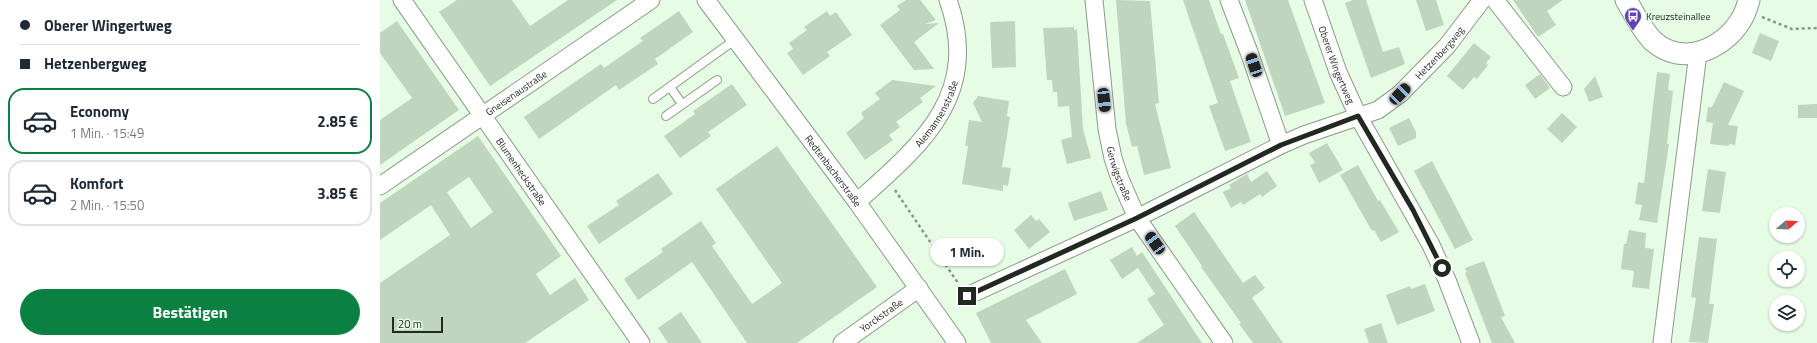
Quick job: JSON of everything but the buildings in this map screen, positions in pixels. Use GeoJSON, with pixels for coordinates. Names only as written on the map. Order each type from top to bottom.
{"type":"FeatureCollection","features":[{"type":"Feature","properties":{"kind":"street","name":"Blumenheckstraße"},"geometry":{"type":"LineString","coordinates":[[402,0],[483,114],[641,343]]}},
{"type":"Feature","properties":{"kind":"street","name":"Gneisenaustraße"},"geometry":{"type":"LineString","coordinates":[[380,186],[651,0]]}},
{"type":"Feature","properties":{"kind":"street","name":"Redtenbacherstraße"},"geometry":{"type":"LineString","coordinates":[[706,0],[857,202],[957,343]]}},
{"type":"Feature","properties":{"kind":"street","name":"Alemannenstraße"},"geometry":{"type":"LineString","coordinates":[[857,202],[903,161],[936,121],[946,104],[954,84],[957,65],[957,40],[955,24],[948,0]]}},
{"type":"Feature","properties":{"kind":"street","name":"Gerwigstraße"},"geometry":{"type":"LineString","coordinates":[[1094,0],[1107,129],[1113,158],[1120,179],[1137,218],[1224,343]]}},
{"type":"Feature","properties":{"kind":"street"},"geometry":{"type":"LineString","coordinates":[[1229,0],[1249,52],[1281,145]]}},
{"type":"Feature","properties":{"kind":"street","name":"Oberer Wingertweg"},"geometry":{"type":"LineString","coordinates":[[1313,0],[1338,72],[1358,116],[1432,245],[1471,343]]}},
{"type":"Feature","properties":{"kind":"street","name":"Hetzenbergweg"},"geometry":{"type":"LineString","coordinates":[[967,296],[1137,218],[1281,145],[1378,110],[1400,94],[1447,46],[1482,0]]}},
{"type":"Feature","properties":{"kind":"street"},"geometry":{"type":"LineString","coordinates":[[1495,0],[1563,87]]}},
{"type":"Feature","properties":{"kind":"street"},"geometry":{"type":"LineString","coordinates":[[1626,0],[1646,32],[1654,41],[1673,52],[1686,54],[1708,50],[1726,37],[1741,20],[1748,5]]}},
{"type":"Feature","properties":{"kind":"street"},"geometry":{"type":"LineString","coordinates":[[1662,343],[1698,53]]}},
{"type":"Feature","properties":{"kind":"street","name":"Yorckstraße"},"geometry":{"type":"LineString","coordinates":[[842,343],[919,288]]}},
{"type":"Feature","properties":{"kind":"lane"},"geometry":{"type":"LineString","coordinates":[[653,99],[736,39]]}},
{"type":"Feature","properties":{"kind":"lane"},"geometry":{"type":"LineString","coordinates":[[666,116],[717,80]]}},
{"type":"Feature","properties":{"kind":"lane"},"geometry":{"type":"LineString","coordinates":[[670,87],[682,104]]}},
{"type":"Feature","properties":{"kind":"path"},"geometry":{"type":"LineString","coordinates":[[1748,5],[1792,29],[1817,28]]}},
{"type":"Feature","properties":{"kind":"path"},"geometry":{"type":"LineString","coordinates":[[885,177],[967,296]]}},
{"type":"Feature","properties":{"kind":"place","name":"Kreuzsteinallee"},"geometry":{"type":"Point","coordinates":[1633,31]}},
{"type":"Feature","properties":{"kind":"route"},"geometry":{"type":"LineString","coordinates":[[967,296],[1137,218],[1281,145],[1304,135],[1358,116],[1413,210],[1432,245],[1442,268]]}}]}
